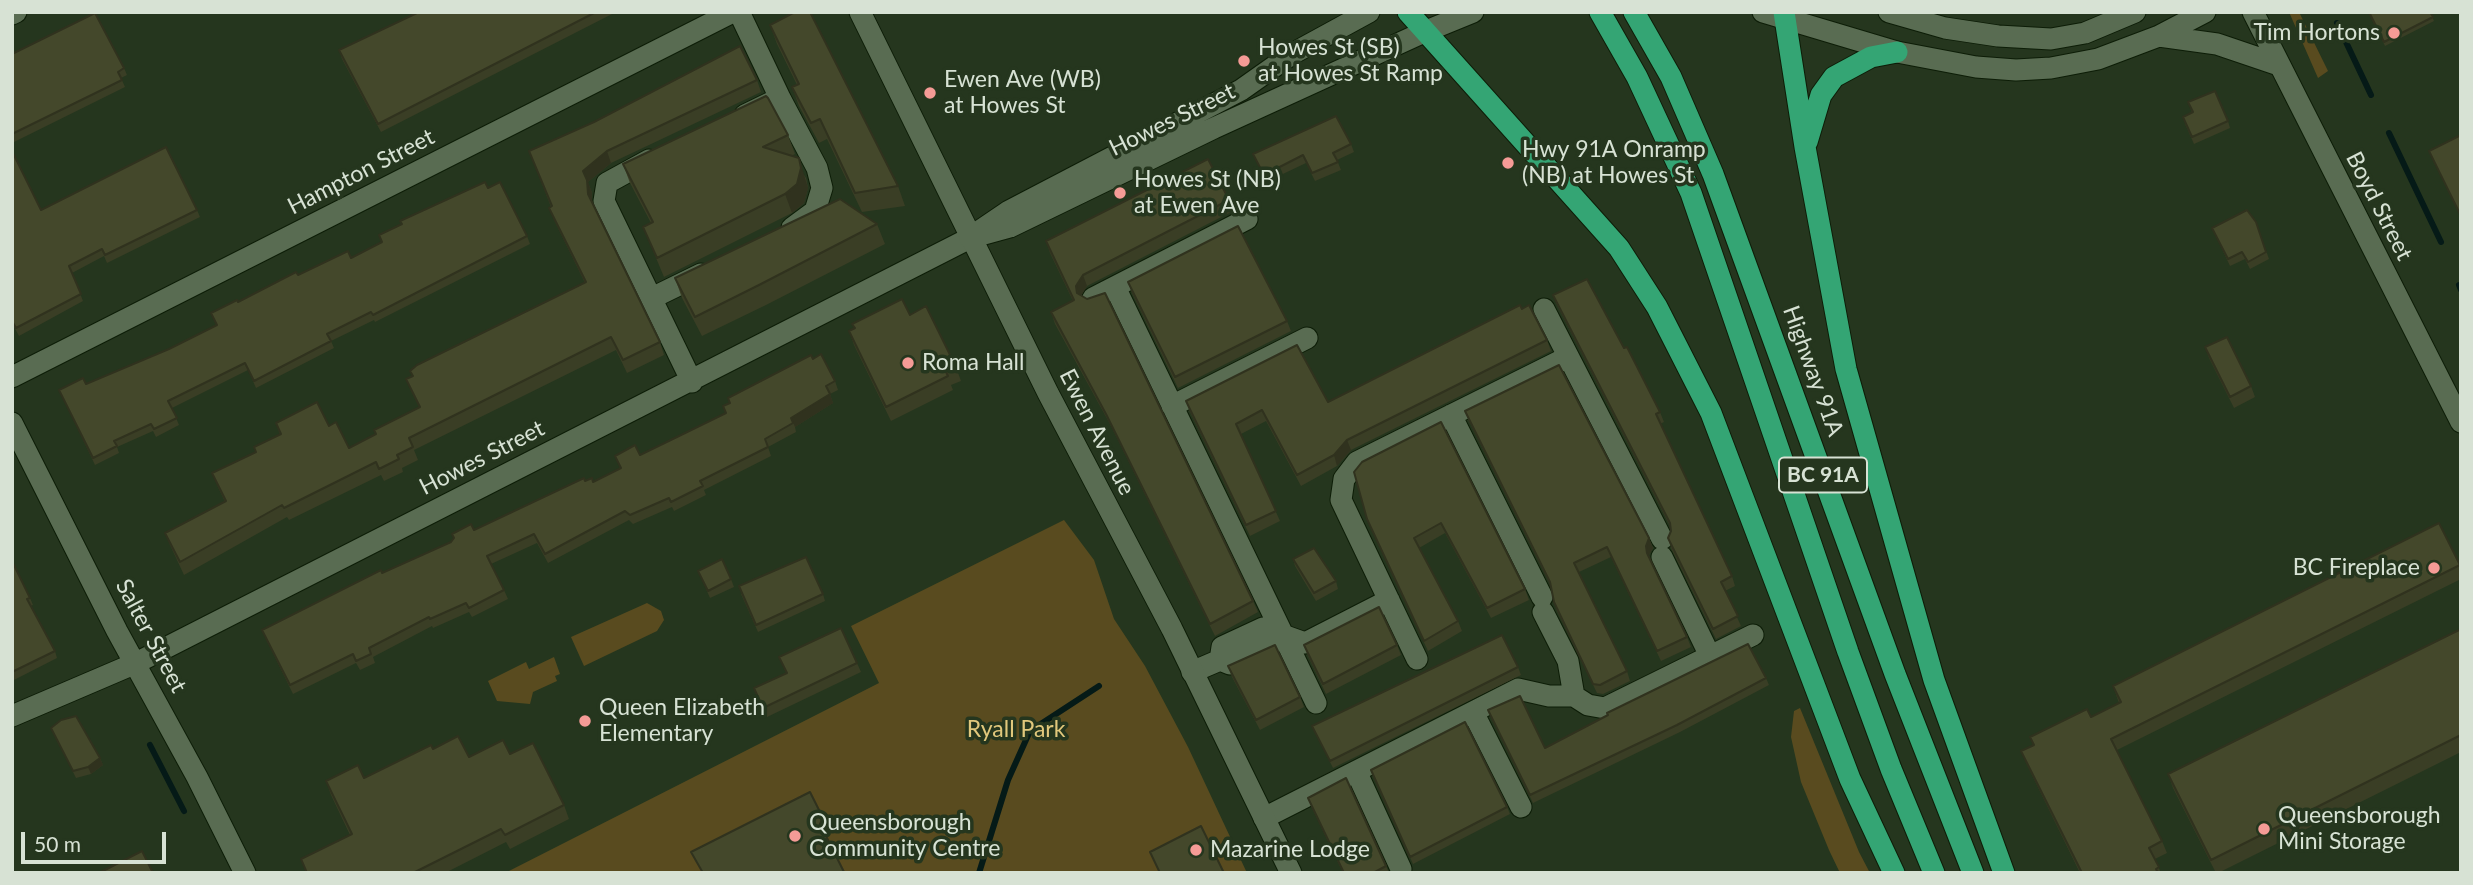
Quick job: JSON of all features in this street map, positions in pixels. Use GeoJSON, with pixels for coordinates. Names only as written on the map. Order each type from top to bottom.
{"type":"FeatureCollection","features":[{"type":"Feature","properties":{"kind":"highway"},"geometry":{"type":"LineString","coordinates":[[1408,12],[1619,248],[1657,307],[1711,413],[1850,779],[1894,873]]}},
{"type":"Feature","properties":{"kind":"highway","name":"BC 91A"},"geometry":{"type":"LineString","coordinates":[[1600,12],[1637,78],[1691,193],[1862,691],[1934,873]]}},
{"type":"Feature","properties":{"kind":"highway","name":"Highway 91A"},"geometry":{"type":"LineString","coordinates":[[1634,12],[1671,77],[1713,174],[1895,674],[1973,873]]}},
{"type":"Feature","properties":{"kind":"highway"},"geometry":{"type":"LineString","coordinates":[[1785,15],[1805,147],[1846,369],[1934,680],[2004,873]]}},
{"type":"Feature","properties":{"kind":"highway"},"geometry":{"type":"LineString","coordinates":[[1805,147],[1821,95],[1834,77],[1871,57],[1897,52]]}},
{"type":"Feature","properties":{"kind":"street","name":"Hampton Street"},"geometry":{"type":"LineString","coordinates":[[12,377],[733,12]]}},
{"type":"Feature","properties":{"kind":"street"},"geometry":{"type":"LineString","coordinates":[[739,12],[817,168],[822,188],[815,211],[799,224],[775,236]]}},
{"type":"Feature","properties":{"kind":"street","name":"Ewen Avenue"},"geometry":{"type":"LineString","coordinates":[[860,12],[970,237],[1192,672],[1291,873]]}},
{"type":"Feature","properties":{"kind":"street","name":"Howes Street"},"geometry":{"type":"LineString","coordinates":[[12,716],[136,663],[692,382],[970,237],[1009,211],[1241,90],[1292,54],[1369,12]]}},
{"type":"Feature","properties":{"kind":"street","name":"Howes Street"},"geometry":{"type":"LineString","coordinates":[[970,237],[1010,228],[1214,128],[1473,12]]}},
{"type":"Feature","properties":{"kind":"street"},"geometry":{"type":"LineString","coordinates":[[1763,12],[1785,15],[1897,52],[1976,67],[2028,69],[2098,59],[2159,36],[2205,12]]}},
{"type":"Feature","properties":{"kind":"street"},"geometry":{"type":"LineString","coordinates":[[1889,12],[1945,28],[1998,36],[2051,39],[2085,33],[2135,12]]}},
{"type":"Feature","properties":{"kind":"street","name":"Boyd Street"},"geometry":{"type":"LineString","coordinates":[[2253,12],[2461,422]]}},
{"type":"Feature","properties":{"kind":"street"},"geometry":{"type":"LineString","coordinates":[[2159,36],[2217,44],[2279,65]]}},
{"type":"Feature","properties":{"kind":"street"},"geometry":{"type":"LineString","coordinates":[[730,122],[780,98]]}},
{"type":"Feature","properties":{"kind":"street"},"geometry":{"type":"LineString","coordinates":[[667,152],[607,183],[604,201],[692,382]]}},
{"type":"Feature","properties":{"kind":"street"},"geometry":{"type":"LineString","coordinates":[[1093,298],[1247,219]]}},
{"type":"Feature","properties":{"kind":"street"},"geometry":{"type":"LineString","coordinates":[[652,298],[714,267]]}},
{"type":"Feature","properties":{"kind":"street"},"geometry":{"type":"LineString","coordinates":[[1115,286],[1278,631],[1316,703]]}},
{"type":"Feature","properties":{"kind":"street"},"geometry":{"type":"LineString","coordinates":[[1544,309],[1662,548],[1710,656]]}},
{"type":"Feature","properties":{"kind":"street"},"geometry":{"type":"LineString","coordinates":[[1172,406],[1307,338]]}},
{"type":"Feature","properties":{"kind":"street"},"geometry":{"type":"LineString","coordinates":[[1417,659],[1341,500],[1343,479],[1357,461],[1568,357]]}},
{"type":"Feature","properties":{"kind":"street"},"geometry":{"type":"LineString","coordinates":[[1451,415],[1568,662],[1574,696]]}},
{"type":"Feature","properties":{"kind":"street","name":"Salter Street"},"geometry":{"type":"LineString","coordinates":[[12,423],[245,873]]}},
{"type":"Feature","properties":{"kind":"street"},"geometry":{"type":"LineString","coordinates":[[1278,631],[1305,643],[1389,600]]}},
{"type":"Feature","properties":{"kind":"street"},"geometry":{"type":"LineString","coordinates":[[1192,672],[1220,660],[1230,664],[1272,644],[1278,631]]}},
{"type":"Feature","properties":{"kind":"street"},"geometry":{"type":"LineString","coordinates":[[1264,818],[1518,690],[1549,696],[1574,696],[1588,705],[1605,708],[1753,635]]}},
{"type":"Feature","properties":{"kind":"street"},"geometry":{"type":"LineString","coordinates":[[1473,712],[1521,807]]}},
{"type":"Feature","properties":{"kind":"street"},"geometry":{"type":"LineString","coordinates":[[1357,773],[1401,869]]}},
{"type":"Feature","properties":{"kind":"green space"},"geometry":{"type":"Polygon","coordinates":[[[2289,12],[2299,12],[2328,71],[2318,78],[2289,12]]]}},
{"type":"Feature","properties":{"kind":"green space","name":"Ryall Park"},"geometry":{"type":"Polygon","coordinates":[[[1064,520],[1094,560],[1114,619],[1145,666],[1188,747],[1247,873],[505,873],[879,683],[851,626],[1064,520]]]}},
{"type":"Feature","properties":{"kind":"green space"},"geometry":{"type":"Polygon","coordinates":[[[647,603],[661,611],[664,620],[657,631],[584,666],[571,637],[647,603]]]}},
{"type":"Feature","properties":{"kind":"green space"},"geometry":{"type":"Polygon","coordinates":[[[554,657],[560,674],[555,676],[557,681],[533,692],[530,704],[497,701],[488,681],[526,662],[529,669],[554,657]]]}},
{"type":"Feature","properties":{"kind":"green space"},"geometry":{"type":"Polygon","coordinates":[[[1800,708],[1870,873],[1840,873],[1829,850],[1801,782],[1791,737],[1794,711],[1800,708]]]}},
{"type":"Feature","properties":{"kind":"building"},"geometry":{"type":"Polygon","coordinates":[[[419,12],[596,12],[378,124],[339,50],[419,12]]]}},
{"type":"Feature","properties":{"kind":"building"},"geometry":{"type":"Polygon","coordinates":[[[795,12],[810,12],[898,186],[855,193],[820,119],[811,123],[792,87],[799,84],[770,25],[795,12]]]}},
{"type":"Feature","properties":{"kind":"building","name":"Tim Hortons"},"geometry":{"type":"Polygon","coordinates":[[[2369,12],[2430,12],[2433,17],[2384,42],[2369,12]]]}},
{"type":"Feature","properties":{"kind":"building"},"geometry":{"type":"Polygon","coordinates":[[[95,13],[124,68],[118,72],[122,80],[12,134],[12,54],[95,13]]]}},
{"type":"Feature","properties":{"kind":"building"},"geometry":{"type":"Polygon","coordinates":[[[740,46],[757,80],[607,151],[583,171],[588,194],[660,342],[623,360],[611,337],[409,438],[413,447],[397,455],[399,459],[379,469],[376,462],[284,508],[282,505],[180,562],[165,533],[226,501],[212,473],[256,452],[254,447],[281,434],[276,423],[317,402],[329,426],[336,422],[349,448],[376,434],[374,430],[420,407],[406,379],[413,376],[410,371],[417,365],[586,282],[549,208],[552,206],[529,151],[594,122],[740,46]]]}},
{"type":"Feature","properties":{"kind":"building"},"geometry":{"type":"Polygon","coordinates":[[[2215,91],[2228,121],[2192,137],[2183,117],[2193,112],[2188,102],[2215,91]]]}},
{"type":"Feature","properties":{"kind":"building"},"geometry":{"type":"Polygon","coordinates":[[[766,96],[788,135],[763,147],[799,158],[801,168],[797,184],[785,194],[657,258],[643,227],[653,222],[623,164],[766,96]]]}},
{"type":"Feature","properties":{"kind":"building"},"geometry":{"type":"Polygon","coordinates":[[[1336,116],[1351,144],[1333,153],[1338,162],[1312,173],[1303,155],[1264,175],[1253,154],[1336,116]]]}},
{"type":"Feature","properties":{"kind":"building"},"geometry":{"type":"Polygon","coordinates":[[[2461,135],[2461,216],[2429,151],[2461,135]]]}},
{"type":"Feature","properties":{"kind":"building"},"geometry":{"type":"Polygon","coordinates":[[[166,147],[197,210],[105,255],[102,249],[69,266],[81,294],[16,328],[12,321],[12,151],[41,210],[166,147]]]}},
{"type":"Feature","properties":{"kind":"building"},"geometry":{"type":"Polygon","coordinates":[[[1208,159],[1229,200],[1083,275],[1076,286],[1077,293],[1087,299],[1105,293],[1253,601],[1210,624],[1106,414],[1051,312],[1074,300],[1046,241],[1208,159]]]}},
{"type":"Feature","properties":{"kind":"building"},"geometry":{"type":"Polygon","coordinates":[[[485,182],[488,188],[500,182],[527,236],[373,315],[371,312],[327,334],[331,341],[254,381],[245,363],[168,401],[177,418],[154,429],[151,424],[114,441],[117,446],[93,458],[59,390],[83,378],[86,384],[169,349],[217,325],[211,313],[296,272],[298,275],[348,251],[351,258],[382,242],[379,235],[402,224],[400,221],[485,182]]]}},
{"type":"Feature","properties":{"kind":"building"},"geometry":{"type":"Polygon","coordinates":[[[840,199],[877,224],[695,317],[675,278],[840,199]]]}},
{"type":"Feature","properties":{"kind":"building"},"geometry":{"type":"Polygon","coordinates":[[[2247,210],[2256,222],[2266,252],[2248,262],[2242,252],[2228,259],[2212,228],[2247,210]]]}},
{"type":"Feature","properties":{"kind":"building"},"geometry":{"type":"Polygon","coordinates":[[[1238,226],[1287,321],[1175,377],[1128,282],[1238,226]]]}},
{"type":"Feature","properties":{"kind":"building"},"geometry":{"type":"Polygon","coordinates":[[[1587,279],[1624,348],[1627,347],[1660,412],[1656,414],[1732,576],[1721,582],[1738,616],[1713,629],[1668,538],[1670,523],[1553,295],[1587,279]]]}},
{"type":"Feature","properties":{"kind":"building","name":"Roma Hall"},"geometry":{"type":"Polygon","coordinates":[[[902,299],[910,315],[926,306],[956,367],[946,372],[948,376],[886,407],[849,331],[855,328],[852,324],[902,299]]]}},
{"type":"Feature","properties":{"kind":"building"},"geometry":{"type":"Polygon","coordinates":[[[1520,305],[1522,309],[1529,305],[1547,340],[1347,440],[1334,455],[1297,475],[1262,410],[1236,424],[1276,511],[1246,525],[1186,401],[1297,345],[1328,402],[1520,305]]]}},
{"type":"Feature","properties":{"kind":"building"},"geometry":{"type":"Polygon","coordinates":[[[2227,337],[2251,386],[2230,397],[2205,347],[2227,337]]]}},
{"type":"Feature","properties":{"kind":"building"},"geometry":{"type":"Polygon","coordinates":[[[821,354],[835,381],[826,386],[830,394],[791,418],[793,423],[765,439],[768,447],[700,481],[703,486],[671,502],[669,498],[630,515],[625,511],[545,554],[534,534],[487,556],[504,590],[469,608],[466,603],[430,619],[429,617],[369,648],[371,654],[356,661],[353,654],[290,685],[262,630],[381,570],[382,573],[451,542],[454,538],[452,534],[471,524],[474,530],[584,478],[585,481],[592,478],[593,482],[621,468],[615,456],[635,445],[640,455],[726,413],[723,406],[730,403],[728,398],[811,355],[813,359],[821,354]]]}},
{"type":"Feature","properties":{"kind":"building"},"geometry":{"type":"Polygon","coordinates":[[[1559,365],[1649,538],[1647,553],[1687,637],[1657,651],[1607,547],[1574,563],[1627,671],[1600,685],[1593,684],[1554,602],[1550,582],[1465,411],[1559,365]]]}},
{"type":"Feature","properties":{"kind":"building"},"geometry":{"type":"Polygon","coordinates":[[[1441,422],[1525,589],[1487,608],[1441,523],[1414,538],[1458,621],[1424,641],[1367,519],[1354,472],[1362,462],[1441,422]]]}},
{"type":"Feature","properties":{"kind":"building"},"geometry":{"type":"Polygon","coordinates":[[[2439,523],[2460,565],[2111,739],[2162,841],[2149,848],[2159,867],[2156,869],[2158,873],[2082,873],[2021,751],[2034,745],[2030,737],[2087,709],[2091,717],[2121,702],[2113,686],[2439,523]]]}},
{"type":"Feature","properties":{"kind":"building"},"geometry":{"type":"Polygon","coordinates":[[[1314,548],[1336,581],[1314,593],[1293,559],[1314,548]]]}},
{"type":"Feature","properties":{"kind":"building"},"geometry":{"type":"Polygon","coordinates":[[[806,557],[823,594],[756,625],[739,586],[806,557]]]}},
{"type":"Feature","properties":{"kind":"building"},"geometry":{"type":"Polygon","coordinates":[[[722,559],[731,579],[708,591],[698,571],[722,559]]]}},
{"type":"Feature","properties":{"kind":"building"},"geometry":{"type":"Polygon","coordinates":[[[12,561],[30,598],[27,599],[55,651],[12,672],[12,561]]]}},
{"type":"Feature","properties":{"kind":"building"},"geometry":{"type":"Polygon","coordinates":[[[1379,607],[1397,645],[1323,684],[1304,645],[1379,607]]]}},
{"type":"Feature","properties":{"kind":"building"},"geometry":{"type":"Polygon","coordinates":[[[841,628],[857,663],[763,708],[754,688],[787,673],[779,657],[841,628]]]}},
{"type":"Feature","properties":{"kind":"building"},"geometry":{"type":"Polygon","coordinates":[[[2461,629],[2461,735],[2211,860],[2168,774],[2461,629]]]}},
{"type":"Feature","properties":{"kind":"building"},"geometry":{"type":"Polygon","coordinates":[[[1502,635],[1518,667],[1330,761],[1312,726],[1502,635]]]}},
{"type":"Feature","properties":{"kind":"building"},"geometry":{"type":"Polygon","coordinates":[[[1748,644],[1766,678],[1677,725],[1530,795],[1488,710],[1520,696],[1545,748],[1608,715],[1607,713],[1748,644]]]}},
{"type":"Feature","properties":{"kind":"building"},"geometry":{"type":"Polygon","coordinates":[[[1275,645],[1300,697],[1256,720],[1228,666],[1275,645]]]}},
{"type":"Feature","properties":{"kind":"building"},"geometry":{"type":"Polygon","coordinates":[[[76,716],[100,758],[88,767],[73,771],[51,728],[61,720],[76,716]]]}},
{"type":"Feature","properties":{"kind":"building"},"geometry":{"type":"Polygon","coordinates":[[[1465,722],[1507,807],[1410,857],[1371,770],[1465,722]]]}},
{"type":"Feature","properties":{"kind":"building"},"geometry":{"type":"Polygon","coordinates":[[[458,736],[469,757],[503,740],[510,754],[533,743],[564,805],[505,835],[501,829],[413,873],[307,873],[301,859],[352,834],[326,781],[358,765],[364,778],[431,745],[433,749],[458,736]]]}},
{"type":"Feature","properties":{"kind":"building"},"geometry":{"type":"Polygon","coordinates":[[[1346,778],[1386,866],[1373,873],[1344,873],[1308,798],[1346,778]]]}},
{"type":"Feature","properties":{"kind":"building","name":"Queensborough Community Centre"},"geometry":{"type":"Polygon","coordinates":[[[810,792],[823,818],[820,824],[845,873],[703,873],[691,852],[810,792]]]}},
{"type":"Feature","properties":{"kind":"building","name":"Mazarine Lodge"},"geometry":{"type":"Polygon","coordinates":[[[1201,826],[1224,873],[1160,873],[1150,852],[1201,826]]]}},
{"type":"Feature","properties":{"kind":"building"},"geometry":{"type":"Polygon","coordinates":[[[142,851],[153,873],[99,873],[142,851]]]}},
{"type":"Feature","properties":{"kind":"waterway"},"geometry":{"type":"LineString","coordinates":[[2337,23],[2371,95]]}},
{"type":"Feature","properties":{"kind":"waterway"},"geometry":{"type":"LineString","coordinates":[[2389,133],[2441,242]]}},
{"type":"Feature","properties":{"kind":"waterway"},"geometry":{"type":"LineString","coordinates":[[2459,285],[2461,290]]}},
{"type":"Feature","properties":{"kind":"waterway"},"geometry":{"type":"LineString","coordinates":[[979,873],[1008,780],[1030,731],[1099,686]]}},
{"type":"Feature","properties":{"kind":"waterway"},"geometry":{"type":"LineString","coordinates":[[150,745],[184,811]]}},
{"type":"Feature","properties":{"kind":"place","name":"Tim Hortons"},"geometry":{"type":"Point","coordinates":[2394,33]}},
{"type":"Feature","properties":{"kind":"place","name":"Howes St (SB) at Howes St Ramp"},"geometry":{"type":"Point","coordinates":[1244,61]}},
{"type":"Feature","properties":{"kind":"place","name":"Ewen Ave (WB) at Howes St"},"geometry":{"type":"Point","coordinates":[930,93]}},
{"type":"Feature","properties":{"kind":"place","name":"Hwy 91A Onramp (NB) at Howes St"},"geometry":{"type":"Point","coordinates":[1508,163]}},
{"type":"Feature","properties":{"kind":"place","name":"Howes St (NB) at Ewen Ave"},"geometry":{"type":"Point","coordinates":[1120,193]}},
{"type":"Feature","properties":{"kind":"place","name":"Roma Hall"},"geometry":{"type":"Point","coordinates":[908,363]}},
{"type":"Feature","properties":{"kind":"place","name":"BC Fireplace"},"geometry":{"type":"Point","coordinates":[2434,568]}},
{"type":"Feature","properties":{"kind":"place","name":"Queen Elizabeth Elementary"},"geometry":{"type":"Point","coordinates":[585,721]}},
{"type":"Feature","properties":{"kind":"place","name":"Queensborough Mini Storage"},"geometry":{"type":"Point","coordinates":[2264,829]}},
{"type":"Feature","properties":{"kind":"place","name":"Queensborough Community Centre"},"geometry":{"type":"Point","coordinates":[795,836]}},
{"type":"Feature","properties":{"kind":"place","name":"Mazarine Lodge"},"geometry":{"type":"Point","coordinates":[1196,850]}}]}
